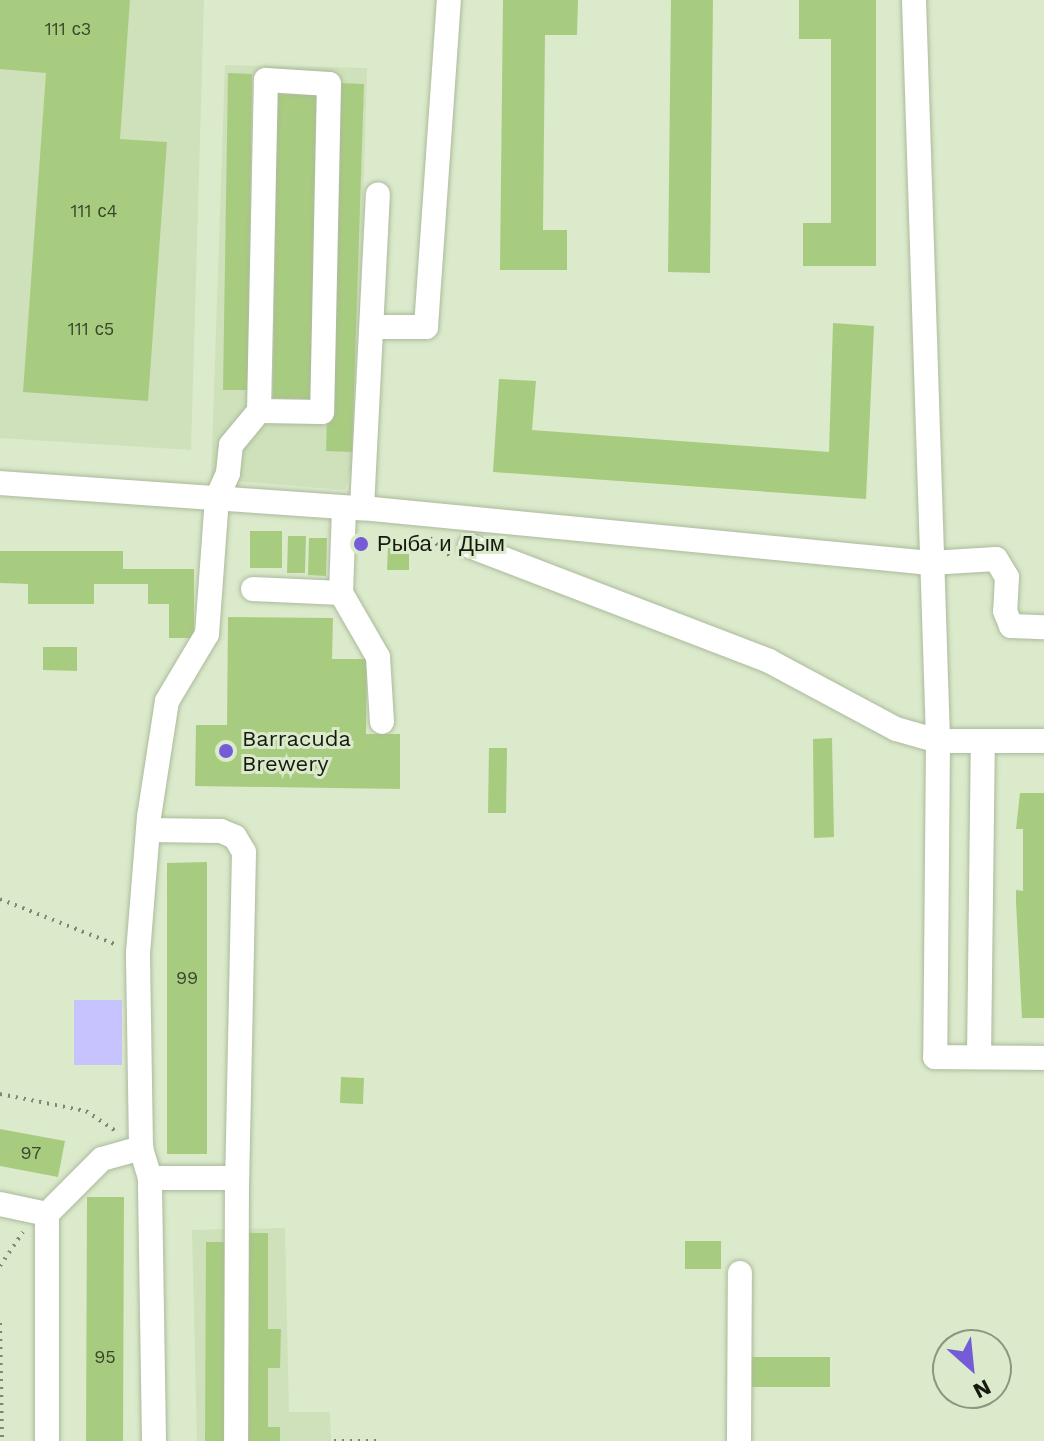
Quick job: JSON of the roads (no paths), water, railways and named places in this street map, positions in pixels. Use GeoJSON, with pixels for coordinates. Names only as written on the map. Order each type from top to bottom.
{"type":"FeatureCollection","features":[{"type":"Feature","properties":{"kind":"street"},"geometry":{"type":"LineString","coordinates":[[374,327],[426,327],[449,0]]}},
{"type":"Feature","properties":{"kind":"street"},"geometry":{"type":"LineString","coordinates":[[914,0],[938,741],[935,1057],[1044,1058]]}},
{"type":"Feature","properties":{"kind":"street"},"geometry":{"type":"LineString","coordinates":[[154,1441],[150,1178],[141,1148],[138,953],[148,830],[167,701],[207,634],[217,498],[228,473],[231,445],[259,411],[266,80],[329,84],[322,412],[259,411]]}},
{"type":"Feature","properties":{"kind":"street"},"geometry":{"type":"LineString","coordinates":[[378,194],[374,327],[341,593],[378,657],[382,722]]}},
{"type":"Feature","properties":{"kind":"street"},"geometry":{"type":"LineString","coordinates":[[0,483],[353,508],[930,563],[996,559],[1007,577],[1005,611],[1011,626],[1044,627]]}},
{"type":"Feature","properties":{"kind":"street"},"geometry":{"type":"LineString","coordinates":[[470,546],[769,661],[896,729],[938,741],[1044,741]]}},
{"type":"Feature","properties":{"kind":"street"},"geometry":{"type":"LineString","coordinates":[[253,589],[341,593]]}},
{"type":"Feature","properties":{"kind":"street"},"geometry":{"type":"LineString","coordinates":[[979,1057],[983,741]]}},
{"type":"Feature","properties":{"kind":"street"},"geometry":{"type":"LineString","coordinates":[[148,830],[221,831],[235,837],[244,852],[237,1178],[236,1441]]}},
{"type":"Feature","properties":{"kind":"street"},"geometry":{"type":"LineString","coordinates":[[47,1441],[47,1214],[102,1159],[141,1148]]}},
{"type":"Feature","properties":{"kind":"street"},"geometry":{"type":"LineString","coordinates":[[150,1178],[237,1178]]}},
{"type":"Feature","properties":{"kind":"street"},"geometry":{"type":"LineString","coordinates":[[0,1204],[47,1214]]}},
{"type":"Feature","properties":{"kind":"street"},"geometry":{"type":"LineString","coordinates":[[739,1441],[740,1273]]}},
{"type":"Feature","properties":{"kind":"place","name":"Рыба и Дым"},"geometry":{"type":"Point","coordinates":[361,544]}},
{"type":"Feature","properties":{"kind":"place","name":"Barracuda Brewery"},"geometry":{"type":"Point","coordinates":[226,751]}}]}
